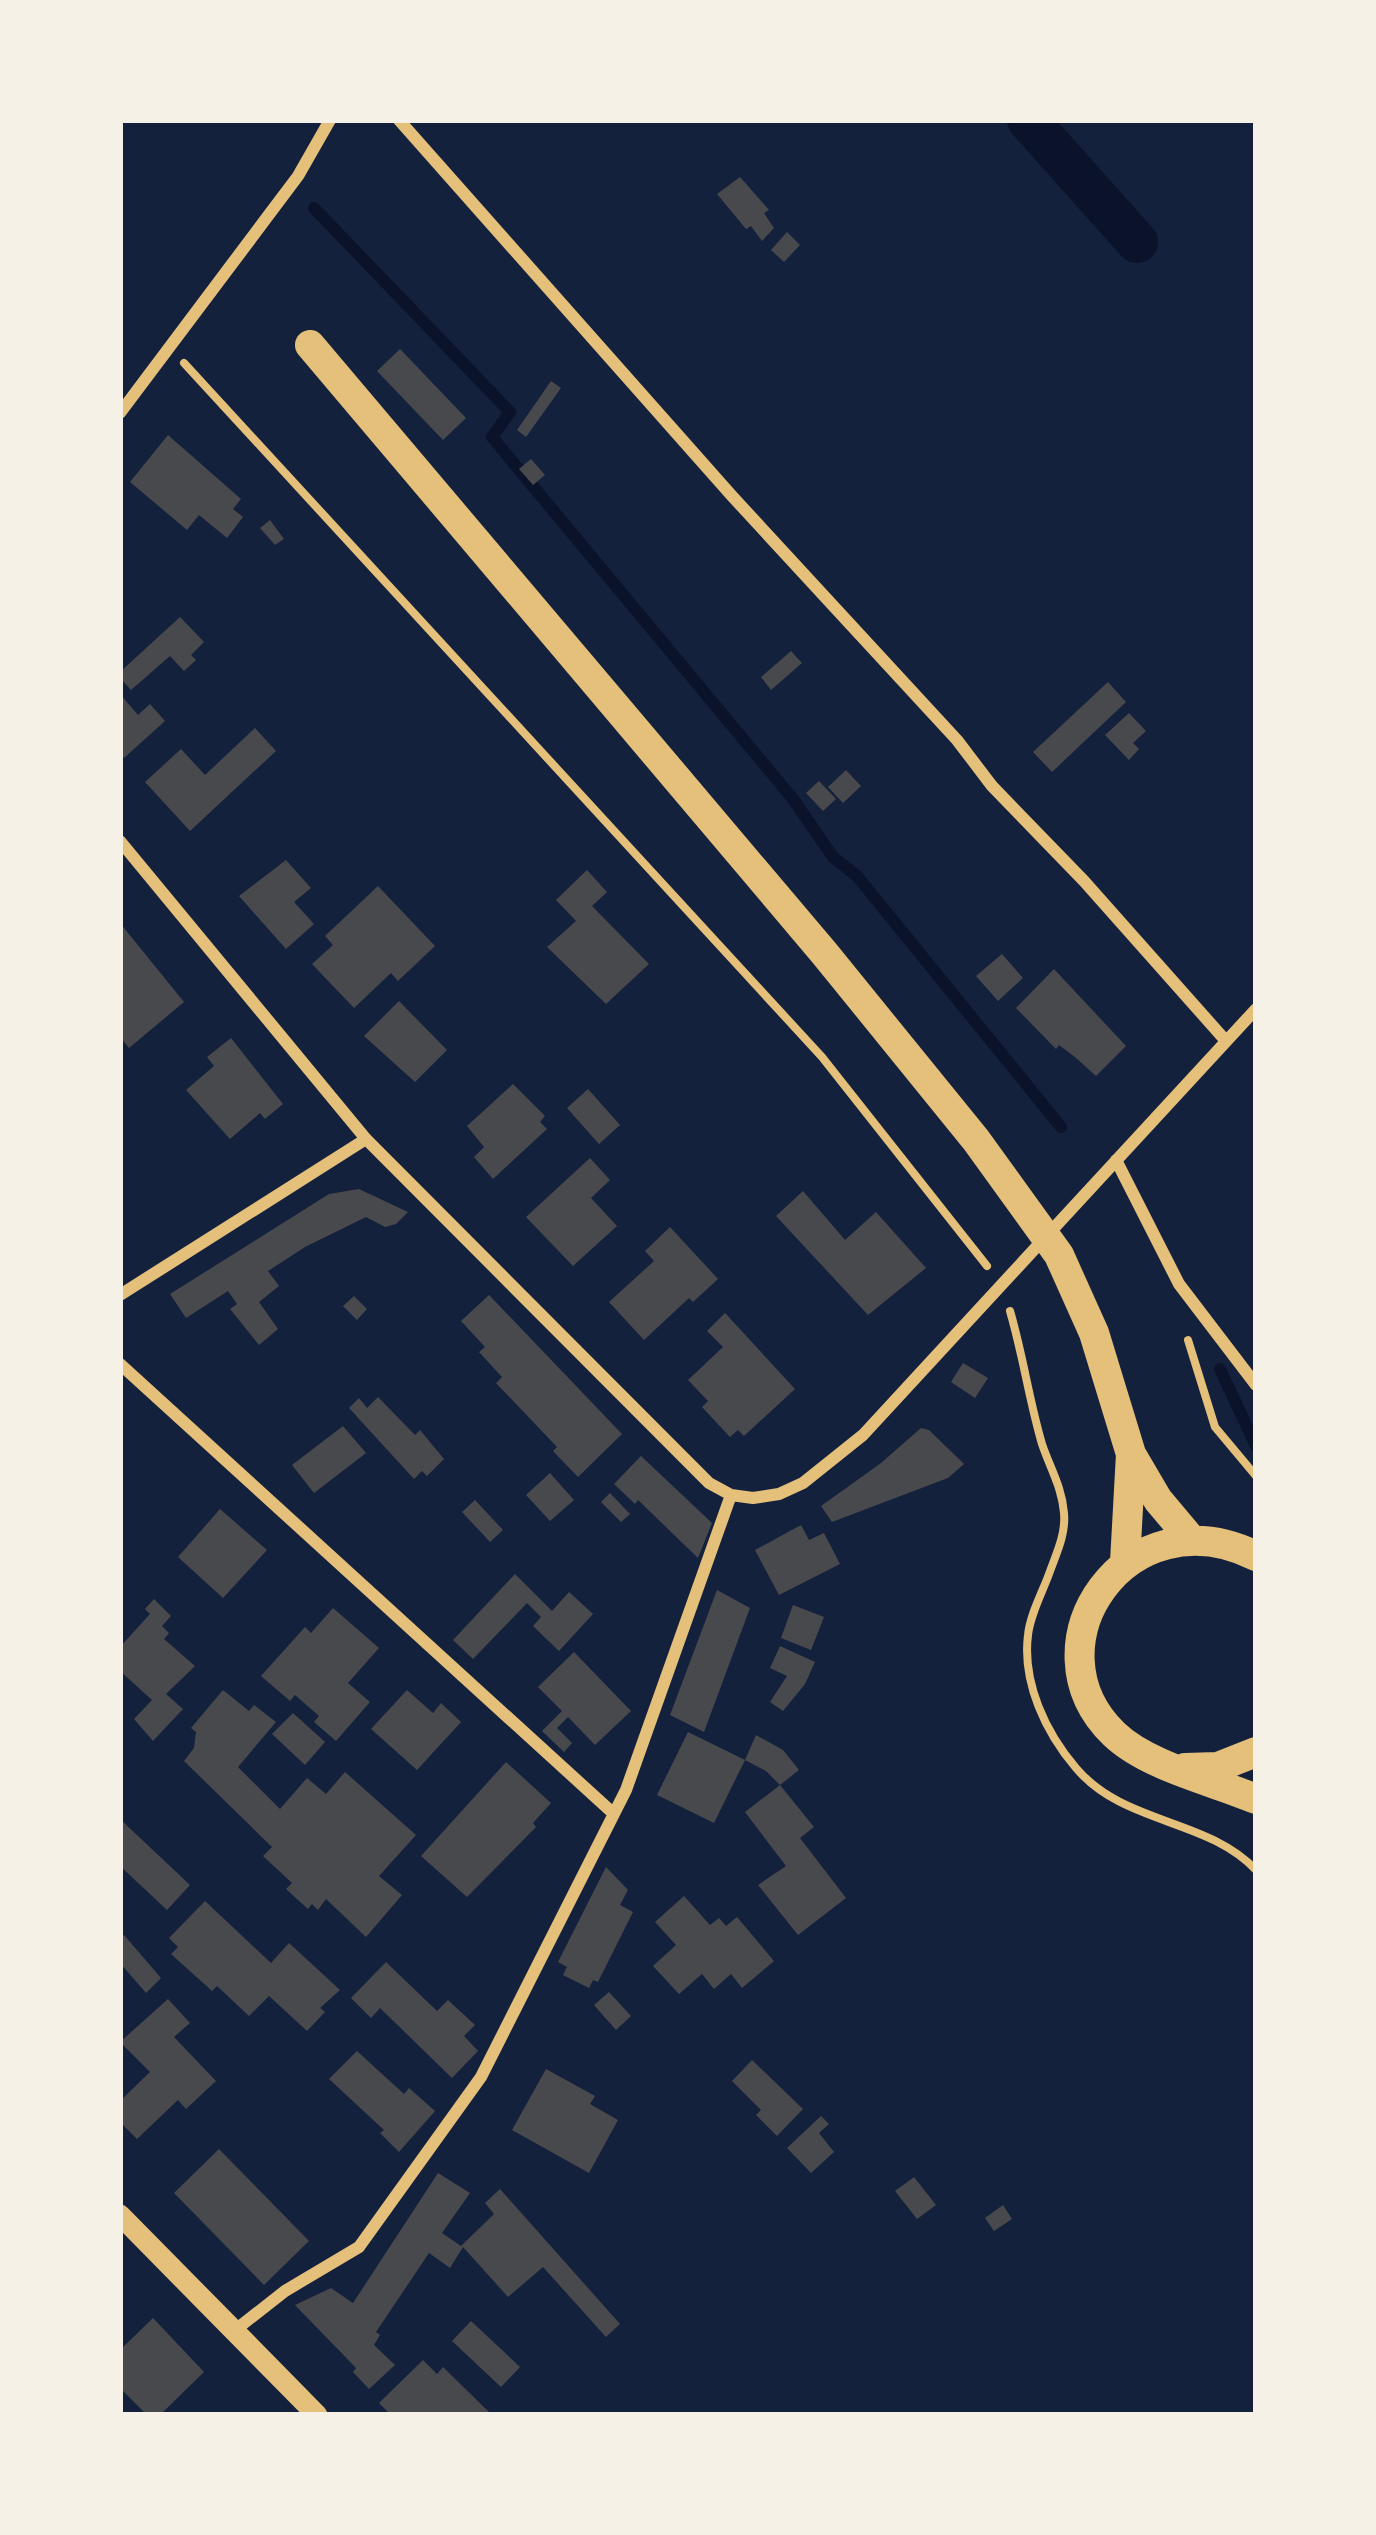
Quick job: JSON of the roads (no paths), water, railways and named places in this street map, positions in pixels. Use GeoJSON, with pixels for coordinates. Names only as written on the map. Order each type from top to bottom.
{"type":"FeatureCollection","features":[{"type":"Feature","properties":{"kind":"main road"},"geometry":{"type":"LineString","coordinates":[[310,345],[825,954],[976,1140],[1059,1255],[1094,1334],[1131,1454],[1158,1500],[1190,1538]]}},
{"type":"Feature","properties":{"kind":"main road"},"geometry":{"type":"LineString","coordinates":[[1125,1562],[1131,1454]]}},
{"type":"Feature","properties":{"kind":"main road"},"geometry":{"type":"LineString","coordinates":[[1256,1556],[1229,1542],[1190,1538],[1156,1545],[1125,1562],[1099,1590],[1084,1625],[1081,1664],[1090,1701],[1127,1744],[1143,1756],[1256,1798]]}},
{"type":"Feature","properties":{"kind":"main road"},"geometry":{"type":"LineString","coordinates":[[1179,1768],[1218,1767],[1256,1752]]}},
{"type":"Feature","properties":{"kind":"street"},"geometry":{"type":"LineString","coordinates":[[120,413],[298,176],[330,120]]}},
{"type":"Feature","properties":{"kind":"street"},"geometry":{"type":"LineString","coordinates":[[399,120],[732,496],[957,740],[992,786],[1226,1041]]}},
{"type":"Feature","properties":{"kind":"street"},"geometry":{"type":"LineString","coordinates":[[120,841],[366,1139],[650,1427],[709,1483],[731,1495],[778,1494],[832,1463],[863,1435],[1256,1009]]}},
{"type":"Feature","properties":{"kind":"street"},"geometry":{"type":"LineString","coordinates":[[120,1295],[366,1139]]}},
{"type":"Feature","properties":{"kind":"street"},"geometry":{"type":"LineString","coordinates":[[1116,1160],[1179,1284],[1256,1385]]}},
{"type":"Feature","properties":{"kind":"street"},"geometry":{"type":"LineString","coordinates":[[120,1364],[614,1814]]}},
{"type":"Feature","properties":{"kind":"street"},"geometry":{"type":"LineString","coordinates":[[234,2331],[285,2291],[359,2247],[481,2077],[614,1814],[658,1707],[731,1495]]}},
{"type":"Feature","properties":{"kind":"street"},"geometry":{"type":"LineString","coordinates":[[120,2215],[317,2415]]}},
{"type":"Feature","properties":{"kind":"waterway"},"geometry":{"type":"LineString","coordinates":[[1028,120],[1137,242]]}},
{"type":"Feature","properties":{"kind":"waterway"},"geometry":{"type":"LineString","coordinates":[[314,208],[510,412],[492,437],[793,799],[833,857],[857,876],[1061,1127]]}},
{"type":"Feature","properties":{"kind":"waterway"},"geometry":{"type":"LineString","coordinates":[[1220,1369],[1256,1446]]}}]}
